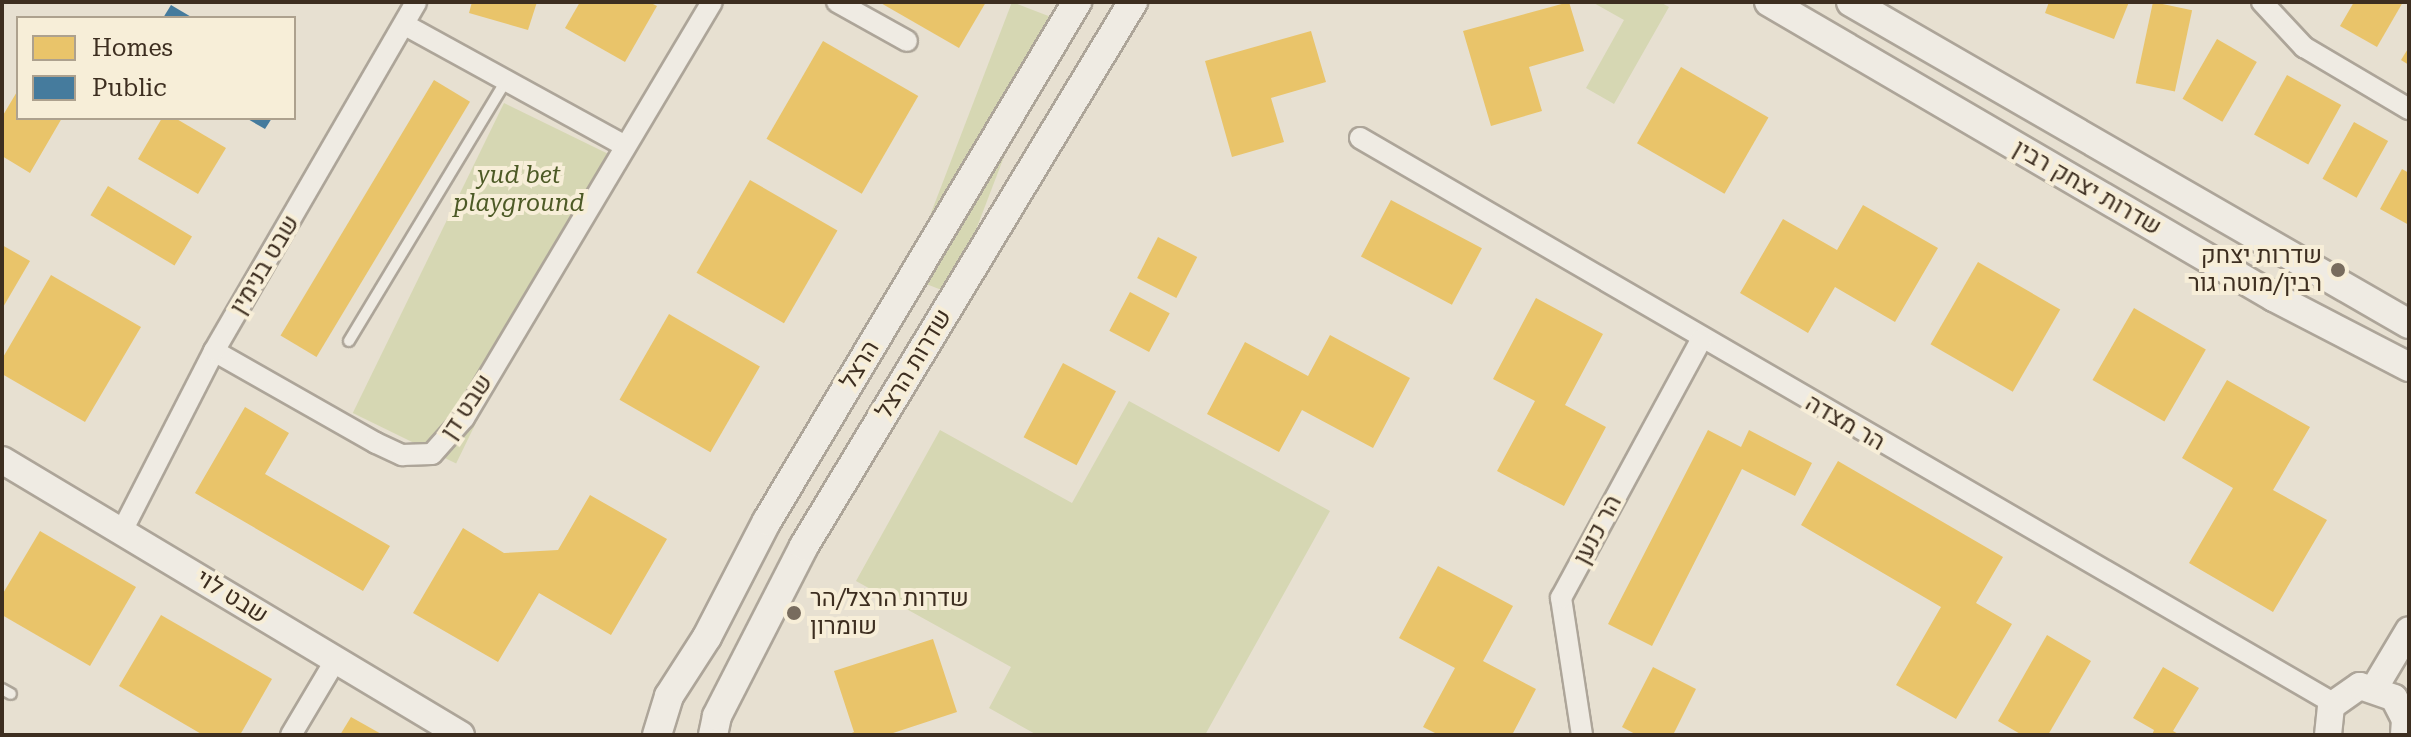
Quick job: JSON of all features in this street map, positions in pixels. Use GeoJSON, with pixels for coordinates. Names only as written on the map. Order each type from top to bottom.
{"type":"FeatureCollection","features":[{"type":"Feature","properties":{"kind":"main road","name":"הרצל"},"geometry":{"type":"LineString","coordinates":[[657,735],[669,696],[707,637],[767,521],[1077,2]]}},
{"type":"Feature","properties":{"kind":"main road","name":"שדרות הרצל"},"geometry":{"type":"LineString","coordinates":[[713,735],[717,716],[804,546],[1133,2]]}},
{"type":"Feature","properties":{"kind":"main road","name":"שדרות יצחק רבין"},"geometry":{"type":"LineString","coordinates":[[1769,2],[2274,297],[2409,367]]}},
{"type":"Feature","properties":{"kind":"main road","name":"שדרות יצחק רבין"},"geometry":{"type":"LineString","coordinates":[[1851,2],[2409,324]]}},
{"type":"Feature","properties":{"kind":"street","name":"שבט בנימין"},"geometry":{"type":"LineString","coordinates":[[122,531],[214,351],[407,26],[416,2]]}},
{"type":"Feature","properties":{"kind":"street","name":"שבט דן"},"geometry":{"type":"LineString","coordinates":[[214,351],[376,443],[402,455],[432,454],[464,418],[712,2]]}},
{"type":"Feature","properties":{"kind":"street"},"geometry":{"type":"LineString","coordinates":[[837,2],[907,41]]}},
{"type":"Feature","properties":{"kind":"street"},"geometry":{"type":"LineString","coordinates":[[2262,2],[2304,47],[2409,109]]}},
{"type":"Feature","properties":{"kind":"street"},"geometry":{"type":"LineString","coordinates":[[407,26],[625,146]]}},
{"type":"Feature","properties":{"kind":"street","name":"הר מצדה"},"geometry":{"type":"LineString","coordinates":[[1360,138],[1701,340],[2333,703]]}},
{"type":"Feature","properties":{"kind":"street","name":"הר כנען"},"geometry":{"type":"LineString","coordinates":[[1582,735],[1561,598],[1701,340]]}},
{"type":"Feature","properties":{"kind":"street","name":"שבט לוי"},"geometry":{"type":"LineString","coordinates":[[2,460],[461,735]]}},
{"type":"Feature","properties":{"kind":"street"},"geometry":{"type":"LineString","coordinates":[[2375,687],[2409,630]]}},
{"type":"Feature","properties":{"kind":"street"},"geometry":{"type":"LineString","coordinates":[[291,735],[335,661]]}},
{"type":"Feature","properties":{"kind":"street"},"geometry":{"type":"LineString","coordinates":[[2328,735],[2333,703],[2349,689],[2375,687],[2405,702],[2404,735]]}},
{"type":"Feature","properties":{"kind":"lane"},"geometry":{"type":"LineString","coordinates":[[349,341],[506,81]]}},
{"type":"Feature","properties":{"kind":"green space"},"geometry":{"type":"Polygon","coordinates":[[[1012,2],[1057,19],[951,294],[907,276],[1012,2]]]}},
{"type":"Feature","properties":{"kind":"green space"},"geometry":{"type":"Polygon","coordinates":[[[1592,2],[1660,2],[1669,7],[1614,104],[1586,88],[1624,20],[1592,2]]]}},
{"type":"Feature","properties":{"kind":"green space","name":"yud bet playground"},"geometry":{"type":"Polygon","coordinates":[[[504,103],[607,153],[456,463],[353,413],[504,103]]]}},
{"type":"Feature","properties":{"kind":"green space"},"geometry":{"type":"Polygon","coordinates":[[[1129,401],[1330,511],[1205,735],[1037,735],[989,708],[1011,667],[856,581],[940,430],[1072,503],[1129,401]]]}},
{"type":"Feature","properties":{"kind":"building: Homes"},"geometry":{"type":"Polygon","coordinates":[[[472,2],[537,2],[528,30],[469,13],[472,2]]]}},
{"type":"Feature","properties":{"kind":"building: Homes"},"geometry":{"type":"Polygon","coordinates":[[[580,2],[649,2],[657,6],[625,62],[565,28],[580,2]]]}},
{"type":"Feature","properties":{"kind":"building: Homes"},"geometry":{"type":"Polygon","coordinates":[[[879,2],[986,2],[959,48],[879,2]]]}},
{"type":"Feature","properties":{"kind":"building: Homes"},"geometry":{"type":"Polygon","coordinates":[[[1569,2],[1584,51],[1529,67],[1542,111],[1491,126],[1463,31],[1569,2]]]}},
{"type":"Feature","properties":{"kind":"building: Homes"},"geometry":{"type":"Polygon","coordinates":[[[2049,2],[2129,2],[2114,39],[2045,13],[2049,2]]]}},
{"type":"Feature","properties":{"kind":"building: Homes"},"geometry":{"type":"Polygon","coordinates":[[[2153,2],[2192,10],[2175,92],[2136,83],[2153,2]]]}},
{"type":"Feature","properties":{"kind":"building: Homes"},"geometry":{"type":"Polygon","coordinates":[[[2354,2],[2403,2],[2377,47],[2340,26],[2354,2]]]}},
{"type":"Feature","properties":{"kind":"building: Homes"},"geometry":{"type":"Polygon","coordinates":[[[1311,31],[1326,82],[1271,98],[1284,142],[1232,157],[1205,61],[1311,31]]]}},
{"type":"Feature","properties":{"kind":"building: Homes"},"geometry":{"type":"Polygon","coordinates":[[[2217,39],[2257,62],[2222,122],[2182,99],[2217,39]]]}},
{"type":"Feature","properties":{"kind":"building: Homes"},"geometry":{"type":"Polygon","coordinates":[[[823,41],[918,96],[862,194],[766,139],[823,41]]]}},
{"type":"Feature","properties":{"kind":"building: Homes"},"geometry":{"type":"Polygon","coordinates":[[[2409,47],[2409,65],[2401,60],[2409,47]]]}},
{"type":"Feature","properties":{"kind":"building: Homes"},"geometry":{"type":"Polygon","coordinates":[[[1681,67],[1768,118],[1724,194],[1637,143],[1681,67]]]}},
{"type":"Feature","properties":{"kind":"building: Homes"},"geometry":{"type":"Polygon","coordinates":[[[2287,75],[2341,105],[2308,165],[2254,134],[2287,75]]]}},
{"type":"Feature","properties":{"kind":"building: Homes"},"geometry":{"type":"Polygon","coordinates":[[[434,80],[470,102],[317,357],[281,335],[434,80]]]}},
{"type":"Feature","properties":{"kind":"building: Homes"},"geometry":{"type":"Polygon","coordinates":[[[16,93],[16,120],[61,120],[30,173],[2,156],[2,117],[16,93]]]}},
{"type":"Feature","properties":{"kind":"building: Homes"},"geometry":{"type":"Polygon","coordinates":[[[161,120],[178,120],[226,148],[198,194],[138,159],[161,120]]]}},
{"type":"Feature","properties":{"kind":"building: Homes"},"geometry":{"type":"Polygon","coordinates":[[[2354,122],[2388,141],[2357,198],[2322,179],[2354,122]]]}},
{"type":"Feature","properties":{"kind":"building: Homes"},"geometry":{"type":"Polygon","coordinates":[[[2402,169],[2409,173],[2409,225],[2380,209],[2402,169]]]}},
{"type":"Feature","properties":{"kind":"building: Homes"},"geometry":{"type":"Polygon","coordinates":[[[750,180],[837,231],[784,323],[696,273],[750,180]]]}},
{"type":"Feature","properties":{"kind":"building: Homes"},"geometry":{"type":"Polygon","coordinates":[[[108,186],[192,236],[174,266],[90,215],[108,186]]]}},
{"type":"Feature","properties":{"kind":"building: Homes"},"geometry":{"type":"Polygon","coordinates":[[[1391,200],[1482,248],[1452,305],[1361,257],[1391,200]]]}},
{"type":"Feature","properties":{"kind":"building: Homes"},"geometry":{"type":"Polygon","coordinates":[[[1863,205],[1938,248],[1895,322],[1835,287],[1808,333],[1740,293],[1783,219],[1837,250],[1863,205]]]}},
{"type":"Feature","properties":{"kind":"building: Homes"},"geometry":{"type":"Polygon","coordinates":[[[1158,237],[1197,257],[1176,298],[1137,278],[1158,237]]]}},
{"type":"Feature","properties":{"kind":"building: Homes"},"geometry":{"type":"Polygon","coordinates":[[[2,245],[30,261],[2,309],[2,245]]]}},
{"type":"Feature","properties":{"kind":"building: Homes"},"geometry":{"type":"Polygon","coordinates":[[[1978,262],[2060,309],[2013,392],[1930,344],[1978,262]]]}},
{"type":"Feature","properties":{"kind":"building: Homes"},"geometry":{"type":"Polygon","coordinates":[[[51,275],[141,327],[85,422],[2,374],[2,359],[51,275]]]}},
{"type":"Feature","properties":{"kind":"building: Homes"},"geometry":{"type":"Polygon","coordinates":[[[1130,292],[1170,313],[1149,352],[1109,331],[1130,292]]]}},
{"type":"Feature","properties":{"kind":"building: Homes"},"geometry":{"type":"Polygon","coordinates":[[[1536,298],[1603,334],[1565,405],[1606,427],[1564,506],[1497,471],[1535,401],[1493,379],[1536,298]]]}},
{"type":"Feature","properties":{"kind":"building: Homes"},"geometry":{"type":"Polygon","coordinates":[[[2134,308],[2206,350],[2164,421],[2092,380],[2134,308]]]}},
{"type":"Feature","properties":{"kind":"building: Homes"},"geometry":{"type":"Polygon","coordinates":[[[669,314],[760,366],[710,452],[620,400],[669,314]]]}},
{"type":"Feature","properties":{"kind":"building: Homes"},"geometry":{"type":"Polygon","coordinates":[[[1330,335],[1410,378],[1373,448],[1302,410],[1279,452],[1207,414],[1245,342],[1308,376],[1330,335]]]}},
{"type":"Feature","properties":{"kind":"building: Homes"},"geometry":{"type":"Polygon","coordinates":[[[1063,363],[1116,391],[1077,465],[1024,437],[1063,363]]]}},
{"type":"Feature","properties":{"kind":"building: Homes"},"geometry":{"type":"Polygon","coordinates":[[[2227,380],[2310,427],[2273,490],[2327,520],[2273,612],[2189,563],[2233,488],[2182,458],[2227,380]]]}},
{"type":"Feature","properties":{"kind":"building: Homes"},"geometry":{"type":"Polygon","coordinates":[[[245,407],[289,433],[265,474],[390,546],[363,591],[195,493],[245,407]]]}},
{"type":"Feature","properties":{"kind":"building: Homes"},"geometry":{"type":"Polygon","coordinates":[[[1708,430],[1741,447],[1749,430],[1812,463],[1795,496],[1742,469],[1652,646],[1608,624],[1708,430]]]}},
{"type":"Feature","properties":{"kind":"building: Homes"},"geometry":{"type":"Polygon","coordinates":[[[1838,461],[2003,557],[1976,603],[2012,624],[1956,719],[1896,685],[1941,607],[1801,525],[1838,461]]]}},
{"type":"Feature","properties":{"kind":"building: Homes"},"geometry":{"type":"Polygon","coordinates":[[[590,495],[667,539],[611,635],[539,593],[498,662],[413,613],[463,528],[504,553],[558,550],[590,495]]]}},
{"type":"Feature","properties":{"kind":"building: Homes"},"geometry":{"type":"Polygon","coordinates":[[[40,531],[136,587],[90,666],[2,615],[2,595],[40,531]]]}},
{"type":"Feature","properties":{"kind":"building: Homes"},"geometry":{"type":"Polygon","coordinates":[[[1438,566],[1513,606],[1483,661],[1536,689],[1512,735],[1439,735],[1423,727],[1455,668],[1399,638],[1438,566]]]}},
{"type":"Feature","properties":{"kind":"building: Homes"},"geometry":{"type":"Polygon","coordinates":[[[161,615],[272,679],[240,735],[203,735],[119,686],[161,615]]]}},
{"type":"Feature","properties":{"kind":"building: Homes"},"geometry":{"type":"Polygon","coordinates":[[[2047,635],[2091,661],[2048,735],[2022,735],[1998,721],[2047,635]]]}},
{"type":"Feature","properties":{"kind":"building: Homes"},"geometry":{"type":"Polygon","coordinates":[[[933,639],[957,712],[887,735],[847,735],[854,732],[834,671],[933,639]]]}},
{"type":"Feature","properties":{"kind":"building: Homes"},"geometry":{"type":"Polygon","coordinates":[[[1653,667],[1696,689],[1673,735],[1637,735],[1622,727],[1653,667]]]}},
{"type":"Feature","properties":{"kind":"building: Homes"},"geometry":{"type":"Polygon","coordinates":[[[2163,667],[2199,688],[2173,731],[2180,735],[2152,735],[2154,730],[2133,718],[2163,667]]]}},
{"type":"Feature","properties":{"kind":"building: Homes"},"geometry":{"type":"Polygon","coordinates":[[[351,717],[383,735],[340,735],[351,717]]]}},
{"type":"Feature","properties":{"kind":"building: Public"},"geometry":{"type":"Polygon","coordinates":[[[171,5],[190,16],[164,16],[171,5]]]}},
{"type":"Feature","properties":{"kind":"building: Public"},"geometry":{"type":"Polygon","coordinates":[[[249,120],[271,120],[265,129],[249,120]]]}},
{"type":"Feature","properties":{"kind":"place","name":"שדרות יצחק רבין/מוטה גור"},"geometry":{"type":"Point","coordinates":[2338,270]}},
{"type":"Feature","properties":{"kind":"place","name":"שדרות הרצל/הר שומרון"},"geometry":{"type":"Point","coordinates":[794,613]}}]}
